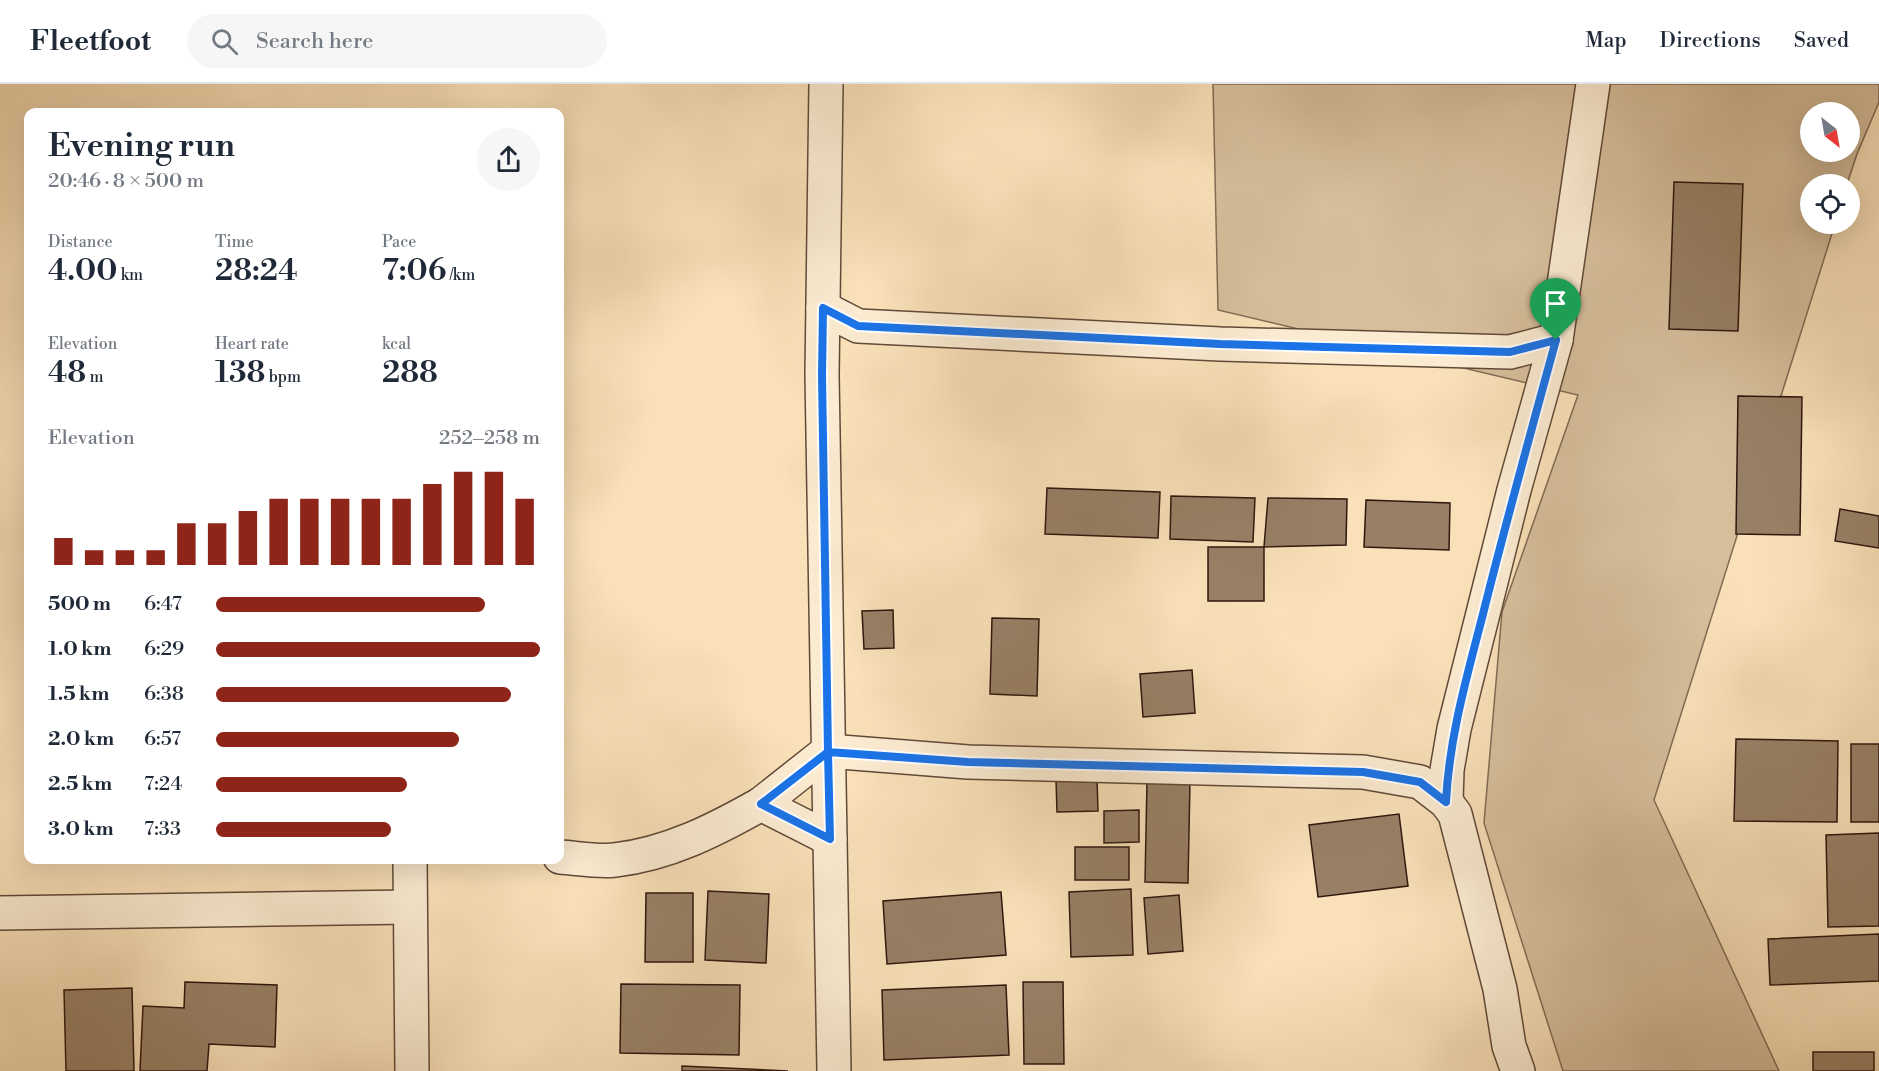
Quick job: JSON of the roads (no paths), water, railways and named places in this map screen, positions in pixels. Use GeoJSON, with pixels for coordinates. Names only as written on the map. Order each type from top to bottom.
{"type":"FeatureCollection","features":[{"type":"Feature","properties":{"kind":"street"},"geometry":{"type":"LineString","coordinates":[[826,84],[822,375],[834,1071]]}},
{"type":"Feature","properties":{"kind":"street"},"geometry":{"type":"LineString","coordinates":[[1446,802],[1447,770],[1454,729],[1514,490],[1556,340],[1593,84]]}},
{"type":"Feature","properties":{"kind":"street"},"geometry":{"type":"LineString","coordinates":[[823,308],[858,326],[1209,343],[1510,352],[1556,340]]}},
{"type":"Feature","properties":{"kind":"street"},"geometry":{"type":"LineString","coordinates":[[822,375],[858,326]]}},
{"type":"Feature","properties":{"kind":"street"},"geometry":{"type":"LineString","coordinates":[[1510,352],[1545,379]]}},
{"type":"Feature","properties":{"kind":"street"},"geometry":{"type":"LineString","coordinates":[[564,857],[614,860],[664,850],[709,834],[761,804],[828,752],[968,762],[1363,772],[1420,782],[1446,802],[1455,814],[1500,989],[1509,1046],[1518,1071]]}},
{"type":"Feature","properties":{"kind":"street"},"geometry":{"type":"LineString","coordinates":[[761,804],[830,839]]}},
{"type":"Feature","properties":{"kind":"street"},"geometry":{"type":"LineString","coordinates":[[410,864],[412,1071]]}},
{"type":"Feature","properties":{"kind":"street"},"geometry":{"type":"LineString","coordinates":[[0,913],[410,907]]}}]}
